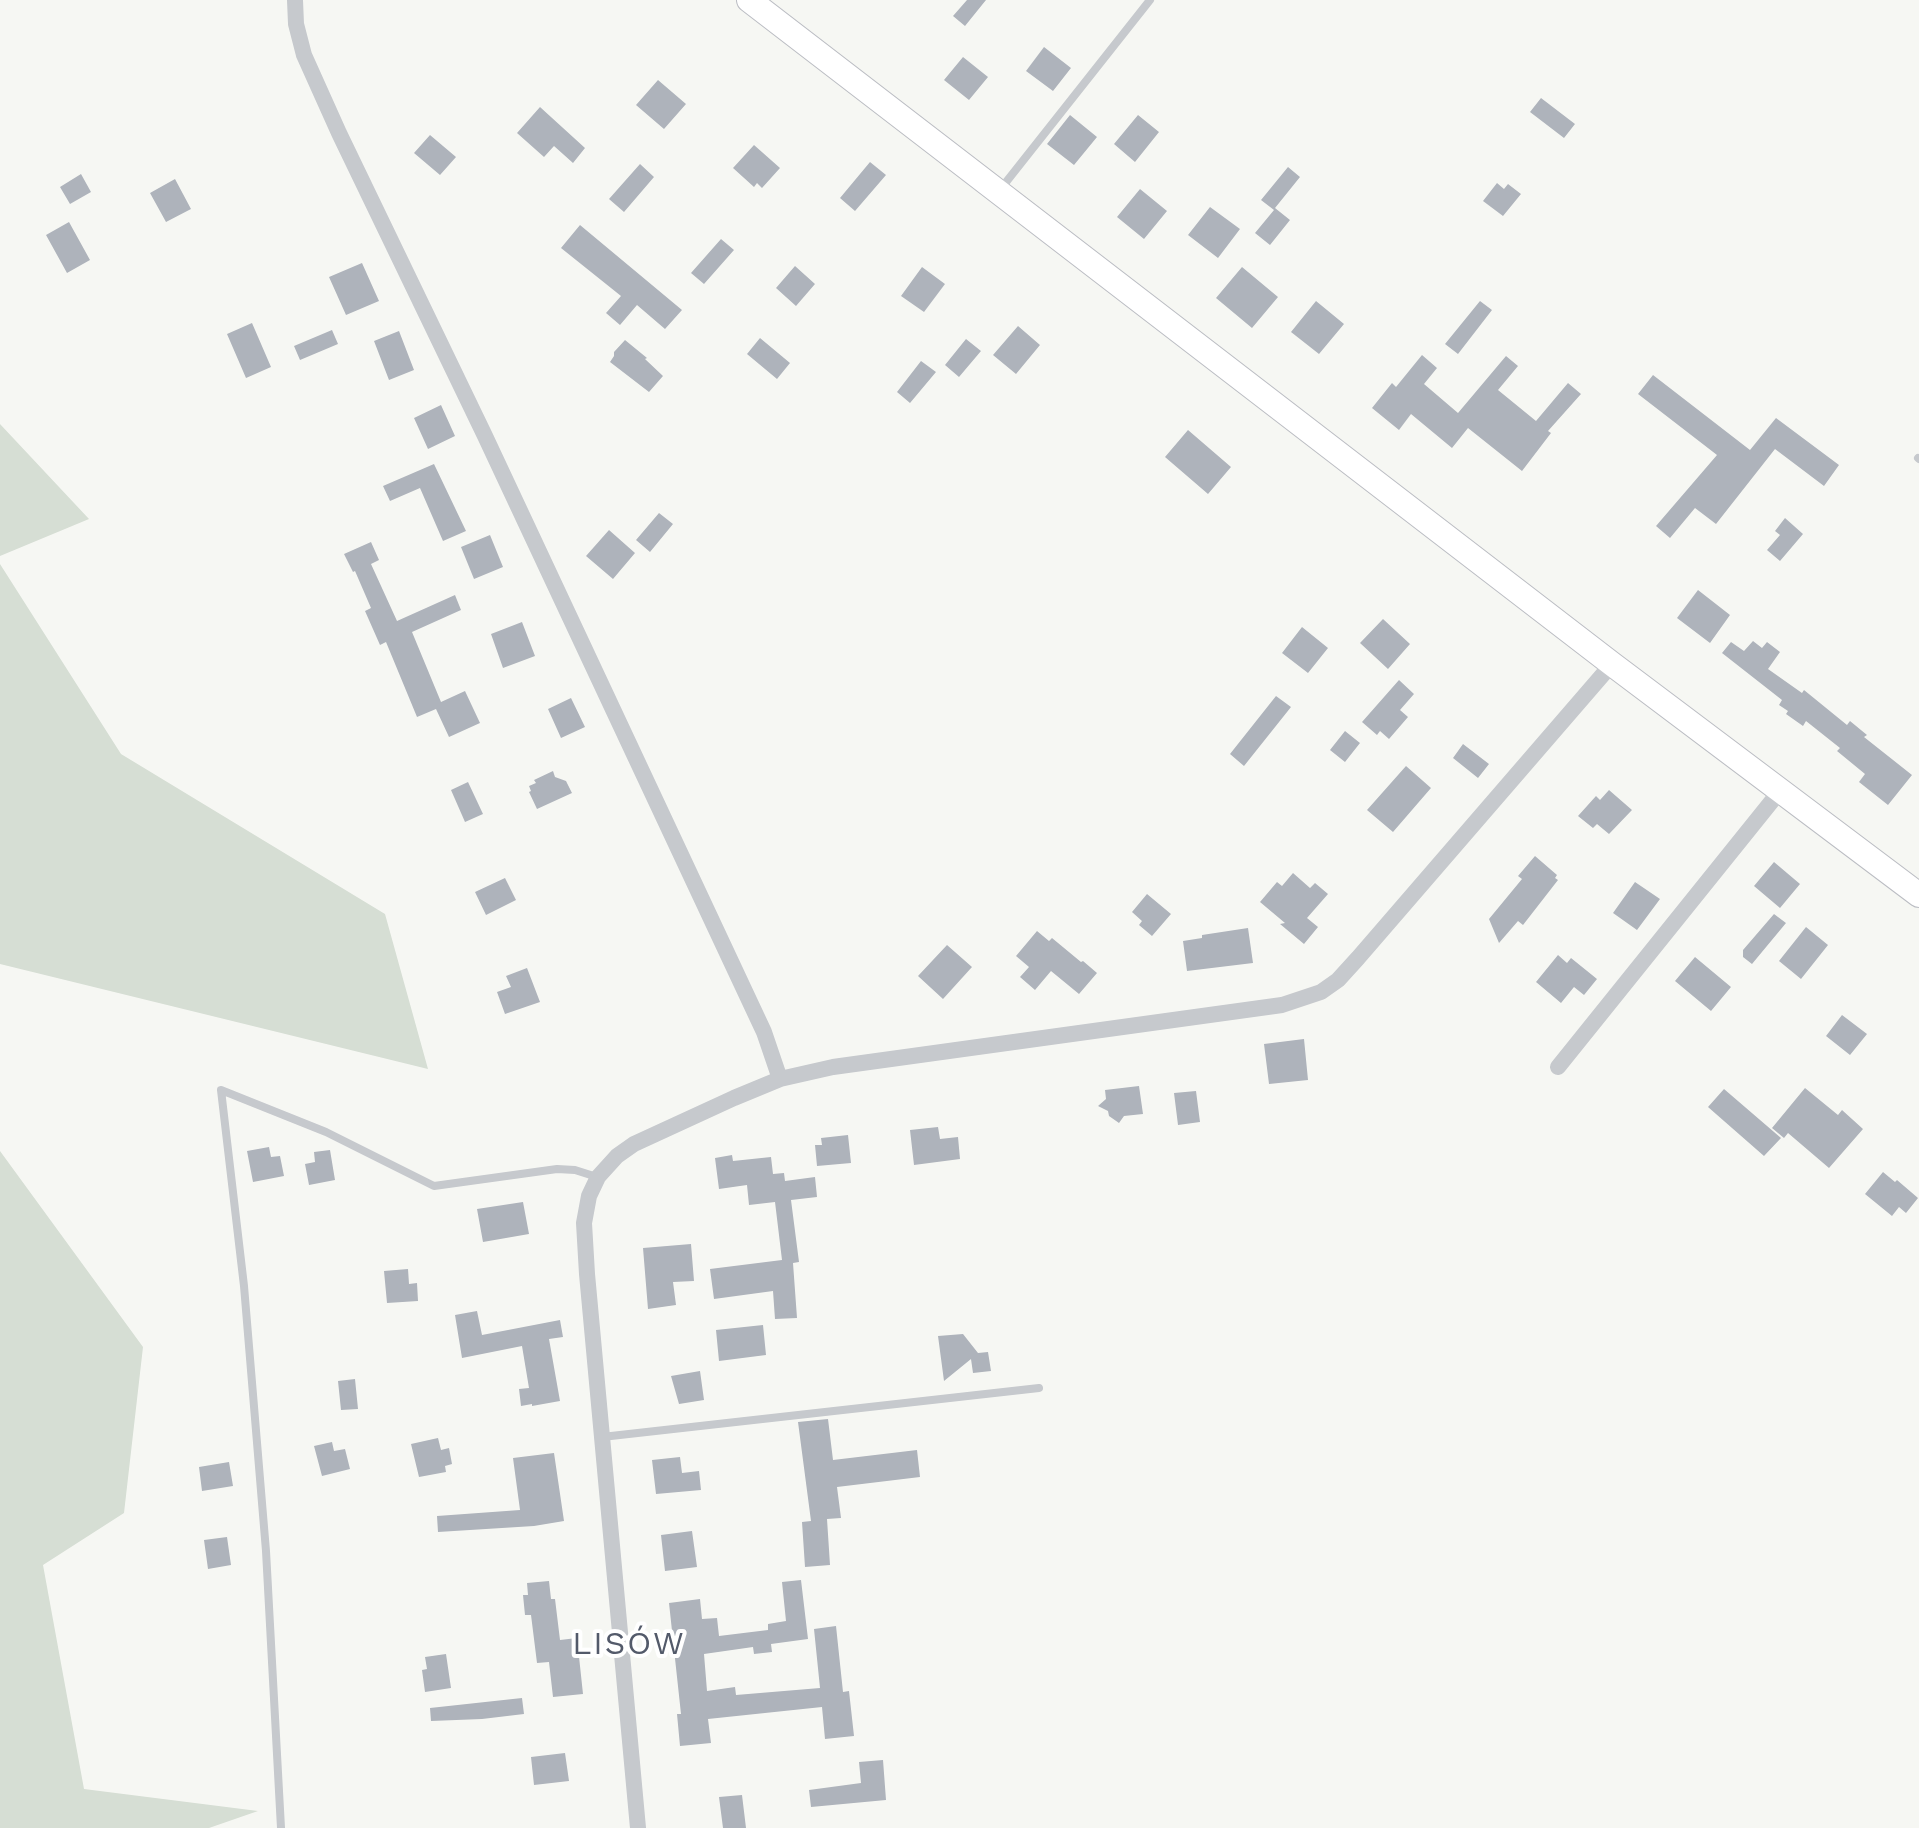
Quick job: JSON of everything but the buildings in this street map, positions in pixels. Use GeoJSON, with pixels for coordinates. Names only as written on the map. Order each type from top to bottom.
{"type":"FeatureCollection","features":[{"type":"Feature","properties":{"kind":"street"},"geometry":{"type":"LineString","coordinates":[[295,0],[299,38],[316,81],[758,1018],[780,1079]]}},
{"type":"Feature","properties":{"kind":"street"},"geometry":{"type":"LineString","coordinates":[[749,0],[1612,664],[1919,895]]}},
{"type":"Feature","properties":{"kind":"street"},"geometry":{"type":"LineString","coordinates":[[638,1828],[584,1223],[589,1196],[598,1177],[617,1156],[634,1144],[780,1079],[833,1067],[1282,1005],[1321,992],[1338,980],[1358,958],[1612,664]]}},
{"type":"Feature","properties":{"kind":"street"},"geometry":{"type":"LineString","coordinates":[[1558,1067],[1780,791]]}},
{"type":"Feature","properties":{"kind":"lane"},"geometry":{"type":"LineString","coordinates":[[998,193],[1150,0]]}},
{"type":"Feature","properties":{"kind":"lane"},"geometry":{"type":"LineString","coordinates":[[281,1828],[266,1551],[244,1286],[221,1090],[326,1132],[434,1186],[557,1169],[575,1170],[598,1177]]}},
{"type":"Feature","properties":{"kind":"lane"},"geometry":{"type":"LineString","coordinates":[[602,1437],[1039,1388]]}},
{"type":"Feature","properties":{"kind":"shaded area"},"geometry":{"type":"Polygon","coordinates":[[[0,424],[89,519],[0,556],[0,424]]]}},
{"type":"Feature","properties":{"kind":"shaded area"},"geometry":{"type":"Polygon","coordinates":[[[0,564],[121,754],[385,914],[428,1069],[0,964],[0,564]]]}},
{"type":"Feature","properties":{"kind":"shaded area"},"geometry":{"type":"Polygon","coordinates":[[[0,1151],[143,1347],[124,1513],[43,1565],[84,1789],[258,1811],[209,1828],[0,1828],[0,1151]]]}},
{"type":"Feature","properties":{"kind":"district","name":"LISÓW"},"geometry":{"type":"Point","coordinates":[629,1645]}}]}
